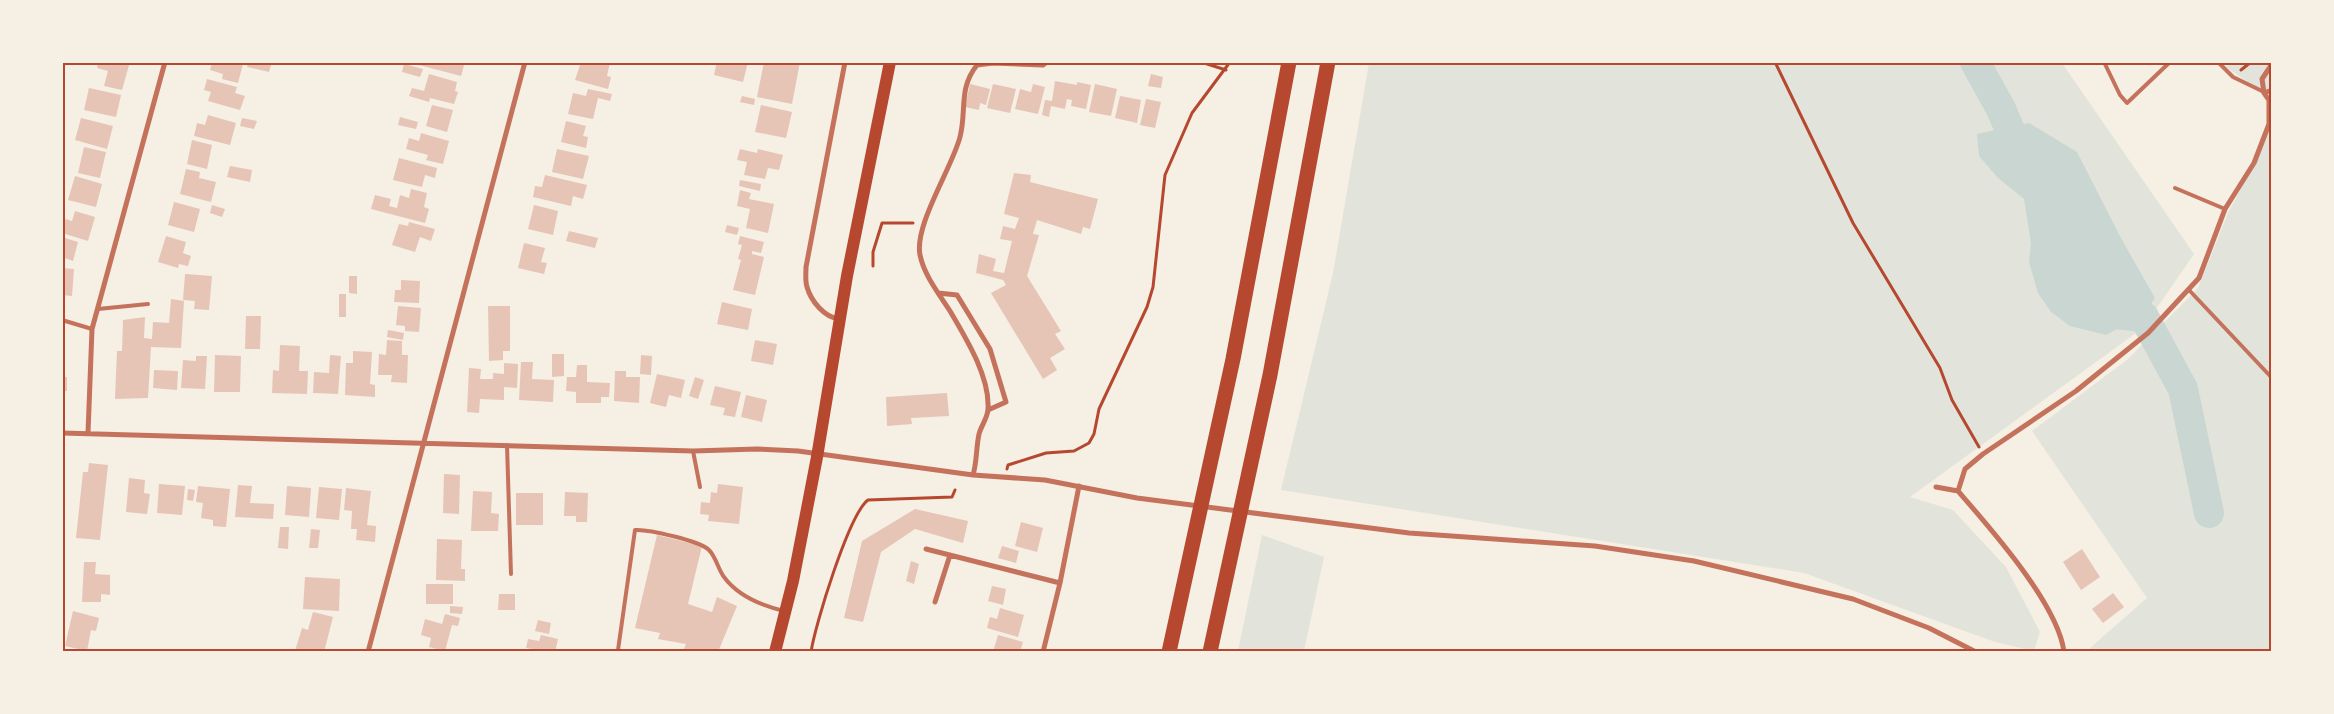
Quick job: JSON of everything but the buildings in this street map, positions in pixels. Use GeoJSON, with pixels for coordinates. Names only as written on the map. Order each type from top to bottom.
{"type":"FeatureCollection","features":[{"type":"Feature","properties":{"kind":"highway"},"geometry":{"type":"LineString","coordinates":[[1169,652],[1233,359],[1289,62]]}},
{"type":"Feature","properties":{"kind":"highway"},"geometry":{"type":"LineString","coordinates":[[1210,652],[1270,375],[1328,62]]}},
{"type":"Feature","properties":{"kind":"main road"},"geometry":{"type":"LineString","coordinates":[[775,652],[786,612],[818,454],[840,319],[890,62]]}},
{"type":"Feature","properties":{"kind":"street"},"geometry":{"type":"LineString","coordinates":[[88,433],[92,329],[165,62]]}},
{"type":"Feature","properties":{"kind":"street"},"geometry":{"type":"LineString","coordinates":[[368,652],[525,62]]}},
{"type":"Feature","properties":{"kind":"street"},"geometry":{"type":"LineString","coordinates":[[840,319],[833,318],[817,307],[806,286],[806,267],[845,62]]}},
{"type":"Feature","properties":{"kind":"street"},"geometry":{"type":"LineString","coordinates":[[974,475],[979,434],[988,410],[984,382],[974,353],[938,293],[920,254],[924,223],[960,138],[964,114],[963,93],[968,76],[977,65],[993,63],[1043,65],[1047,62]]}},
{"type":"Feature","properties":{"kind":"street"},"geometry":{"type":"LineString","coordinates":[[1958,491],[1965,469],[1983,454],[2076,391],[2148,334],[2199,278],[2225,209],[2254,164],[2269,124],[2269,100],[2264,92],[2262,79],[2272,64]]}},
{"type":"Feature","properties":{"kind":"street"},"geometry":{"type":"LineString","coordinates":[[2264,92],[2272,90]]}},
{"type":"Feature","properties":{"kind":"street"},"geometry":{"type":"LineString","coordinates":[[938,293],[957,295],[990,349],[1006,402],[988,410]]}},
{"type":"Feature","properties":{"kind":"street"},"geometry":{"type":"LineString","coordinates":[[62,433],[693,451],[757,449],[818,454],[974,475],[1044,480],[1137,498],[1409,533],[1595,546],[1694,561],[1853,599],[1929,628],[1976,652]]}},
{"type":"Feature","properties":{"kind":"street"},"geometry":{"type":"LineString","coordinates":[[1043,652],[1060,583],[1079,486]]}},
{"type":"Feature","properties":{"kind":"street"},"geometry":{"type":"LineString","coordinates":[[1936,488],[1958,491],[2004,545],[2050,613],[2063,642],[2064,652]]}},
{"type":"Feature","properties":{"kind":"street"},"geometry":{"type":"LineString","coordinates":[[926,549],[1060,583]]}},
{"type":"Feature","properties":{"kind":"street"},"geometry":{"type":"LineString","coordinates":[[935,602],[950,555]]}},
{"type":"Feature","properties":{"kind":"lane"},"geometry":{"type":"LineString","coordinates":[[2104,62],[2120,95],[2127,103],[2170,62]]}},
{"type":"Feature","properties":{"kind":"lane"},"geometry":{"type":"LineString","coordinates":[[2218,62],[2233,77],[2264,92]]}},
{"type":"Feature","properties":{"kind":"lane"},"geometry":{"type":"LineString","coordinates":[[2175,188],[2225,209]]}},
{"type":"Feature","properties":{"kind":"lane"},"geometry":{"type":"LineString","coordinates":[[2189,290],[2272,378]]}},
{"type":"Feature","properties":{"kind":"lane"},"geometry":{"type":"LineString","coordinates":[[98,309],[148,304]]}},
{"type":"Feature","properties":{"kind":"lane"},"geometry":{"type":"LineString","coordinates":[[62,320],[92,329]]}},
{"type":"Feature","properties":{"kind":"lane"},"geometry":{"type":"LineString","coordinates":[[507,445],[511,574]]}},
{"type":"Feature","properties":{"kind":"lane"},"geometry":{"type":"LineString","coordinates":[[693,451],[700,487]]}},
{"type":"Feature","properties":{"kind":"lane"},"geometry":{"type":"LineString","coordinates":[[623,652],[618,650],[635,530],[675,536],[705,546],[710,551],[725,578],[746,596],[762,605],[786,612]]}},
{"type":"Feature","properties":{"kind":"path"},"geometry":{"type":"LineString","coordinates":[[1201,62],[1226,70]]}},
{"type":"Feature","properties":{"kind":"path"},"geometry":{"type":"LineString","coordinates":[[1008,465],[1046,453],[1074,451],[1089,443],[1094,434],[1099,409],[1147,307],[1154,287],[1161,202],[1167,168],[1192,113],[1226,70],[1230,62]]}},
{"type":"Feature","properties":{"kind":"path"},"geometry":{"type":"LineString","coordinates":[[1775,62],[1853,222],[1940,368],[1952,400],[1983,454]]}},
{"type":"Feature","properties":{"kind":"path"},"geometry":{"type":"LineString","coordinates":[[872,266],[873,252],[882,223],[924,223]]}},
{"type":"Feature","properties":{"kind":"path"},"geometry":{"type":"LineString","coordinates":[[811,652],[845,542],[856,514],[864,503],[868,500],[904,497],[942,499],[952,497],[956,490]]}},
{"type":"Feature","properties":{"kind":"shaded area"},"geometry":{"type":"Polygon","coordinates":[[[1369,63],[2062,63],[2194,254],[2143,328],[1910,497],[1953,510],[2006,567],[2040,632],[2034,651],[1995,642],[1804,573],[1281,490],[1333,273],[1369,63]]]}},
{"type":"Feature","properties":{"kind":"shaded area"},"geometry":{"type":"Polygon","coordinates":[[[2231,63],[2271,63],[2271,91],[2264,93],[2226,67],[2231,63]]]}},
{"type":"Feature","properties":{"kind":"shaded area"},"geometry":{"type":"Polygon","coordinates":[[[2271,118],[2271,651],[2090,651],[2090,648],[2147,598],[2032,431],[2128,359],[2198,288],[2228,213],[2254,164],[2271,118]]]}},
{"type":"Feature","properties":{"kind":"shaded area"},"geometry":{"type":"Polygon","coordinates":[[[2029,123],[2077,152],[2122,240],[2155,298],[2134,330],[2117,329],[2106,335],[2070,326],[2051,312],[2038,293],[2029,262],[2031,243],[2024,199],[1998,178],[1979,156],[1977,134],[2029,123]]]}},
{"type":"Feature","properties":{"kind":"shaded area"},"geometry":{"type":"Polygon","coordinates":[[[1262,535],[1324,557],[1304,651],[1238,651],[1262,535]]]}},
{"type":"Feature","properties":{"kind":"waterway"},"geometry":{"type":"LineString","coordinates":[[1975,62],[2001,109],[2025,165]]}},
{"type":"Feature","properties":{"kind":"waterway"},"geometry":{"type":"LineString","coordinates":[[2105,313],[2144,317],[2183,389],[2209,513]]}}]}
